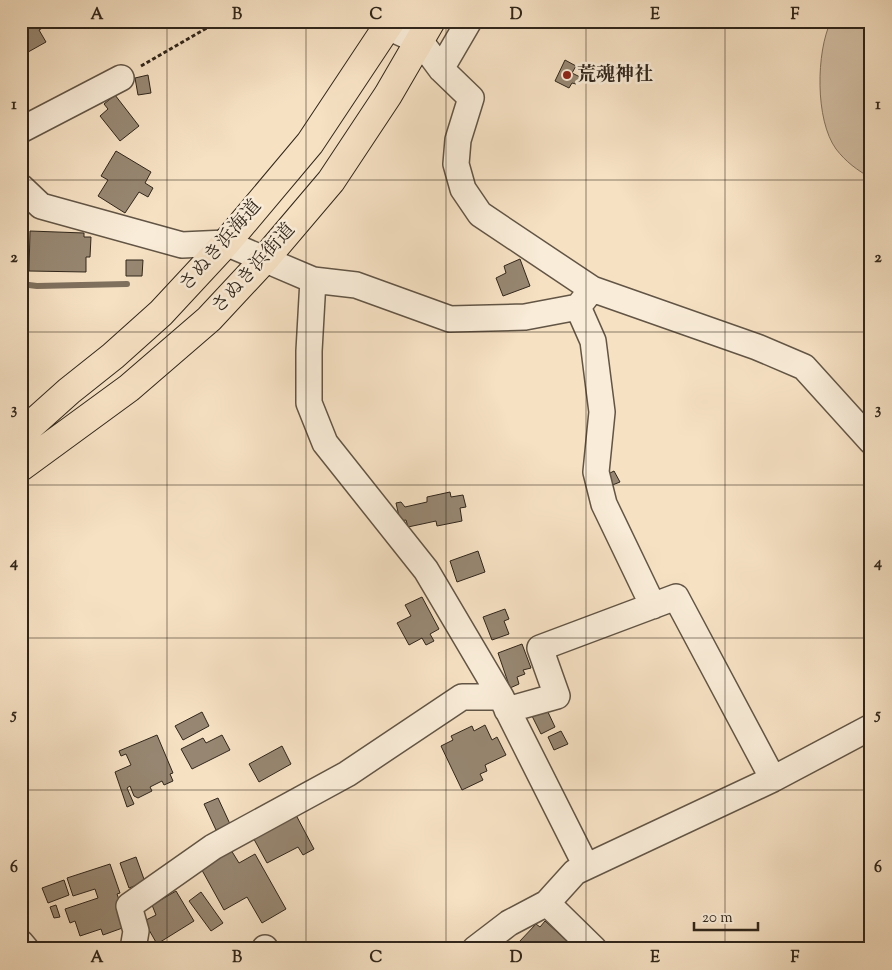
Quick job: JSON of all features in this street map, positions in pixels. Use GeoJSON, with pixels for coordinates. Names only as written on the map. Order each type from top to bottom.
{"type":"FeatureCollection","features":[{"type":"Feature","properties":{"kind":"main road","name":"さぬき浜海道"},"geometry":{"type":"LineString","coordinates":[[21,434],[68,391],[113,356],[161,313],[226,243],[310,143],[387,23]]}},
{"type":"Feature","properties":{"kind":"main road","name":"さぬき浜街道"},"geometry":{"type":"LineString","coordinates":[[21,467],[129,388],[209,318],[264,260],[331,181],[426,32]]}},
{"type":"Feature","properties":{"kind":"street"},"geometry":{"type":"LineString","coordinates":[[442,70],[469,21]]}},
{"type":"Feature","properties":{"kind":"street"},"geometry":{"type":"LineString","coordinates":[[387,23],[426,32],[442,70],[471,98],[458,140],[456,164],[463,189],[480,214],[585,298],[757,347],[804,367],[871,441]]}},
{"type":"Feature","properties":{"kind":"street"},"geometry":{"type":"LineString","coordinates":[[21,130],[121,78]]}},
{"type":"Feature","properties":{"kind":"street"},"geometry":{"type":"LineString","coordinates":[[21,187],[41,206],[182,245],[226,243],[313,280],[356,285],[450,319],[525,317],[585,298]]}},
{"type":"Feature","properties":{"kind":"street"},"geometry":{"type":"LineString","coordinates":[[313,280],[309,351],[309,402],[325,443],[426,570],[504,703],[586,866],[575,872],[547,903],[509,922],[475,949]]}},
{"type":"Feature","properties":{"kind":"street"},"geometry":{"type":"LineString","coordinates":[[585,298],[593,341],[602,412],[596,472],[604,504],[653,606]]}},
{"type":"Feature","properties":{"kind":"street"},"geometry":{"type":"LineString","coordinates":[[133,949],[136,931],[129,906],[213,847],[346,774],[462,698],[504,703],[557,696],[540,648],[676,597],[773,779]]}},
{"type":"Feature","properties":{"kind":"street"},"geometry":{"type":"LineString","coordinates":[[575,872],[773,779],[871,726]]}},
{"type":"Feature","properties":{"kind":"street"},"geometry":{"type":"LineString","coordinates":[[547,903],[594,949]]}},
{"type":"Feature","properties":{"kind":"street"},"geometry":{"type":"LineString","coordinates":[[21,943],[26,949]]}},
{"type":"Feature","properties":{"kind":"path"},"geometry":{"type":"LineString","coordinates":[[121,78],[212,25],[211,21]]}},
{"type":"Feature","properties":{"kind":"shaded area"},"geometry":{"type":"Polygon","coordinates":[[[831,21],[871,21],[871,178],[840,154],[829,136],[824,121],[821,104],[820,67],[822,50],[831,21]]]}},
{"type":"Feature","properties":{"kind":"building"},"geometry":{"type":"Polygon","coordinates":[[[21,21],[44,21],[46,26],[39,30],[46,42],[21,56],[21,21]]]}},
{"type":"Feature","properties":{"kind":"building","name":"荒魂神社"},"geometry":{"type":"Polygon","coordinates":[[[565,60],[576,66],[572,73],[580,77],[576,84],[572,83],[569,88],[555,81],[565,60]]]}},
{"type":"Feature","properties":{"kind":"building"},"geometry":{"type":"Polygon","coordinates":[[[148,75],[151,93],[138,95],[135,78],[148,75]]]}},
{"type":"Feature","properties":{"kind":"building"},"geometry":{"type":"Polygon","coordinates":[[[115,95],[139,126],[120,141],[100,116],[108,109],[104,104],[115,95]]]}},
{"type":"Feature","properties":{"kind":"building"},"geometry":{"type":"Polygon","coordinates":[[[116,151],[151,172],[145,183],[153,188],[148,197],[139,192],[125,213],[98,196],[108,180],[101,176],[116,151]]]}},
{"type":"Feature","properties":{"kind":"building"},"geometry":{"type":"Polygon","coordinates":[[[30,231],[84,233],[84,237],[91,237],[90,257],[86,257],[86,272],[29,271],[30,231]]]}},
{"type":"Feature","properties":{"kind":"building"},"geometry":{"type":"Polygon","coordinates":[[[520,259],[530,286],[503,296],[496,278],[506,273],[504,266],[520,259]]]}},
{"type":"Feature","properties":{"kind":"building"},"geometry":{"type":"Polygon","coordinates":[[[126,260],[143,260],[142,276],[126,276],[126,260]]]}},
{"type":"Feature","properties":{"kind":"building"},"geometry":{"type":"Polygon","coordinates":[[[614,471],[620,482],[610,486],[608,474],[614,471]]]}},
{"type":"Feature","properties":{"kind":"building"},"geometry":{"type":"Polygon","coordinates":[[[450,492],[451,497],[463,495],[466,507],[460,508],[462,521],[437,526],[436,521],[408,527],[406,520],[400,521],[396,503],[401,502],[405,507],[427,502],[427,497],[450,492]]]}},
{"type":"Feature","properties":{"kind":"building"},"geometry":{"type":"Polygon","coordinates":[[[478,551],[485,572],[457,582],[450,561],[478,551]]]}},
{"type":"Feature","properties":{"kind":"building"},"geometry":{"type":"Polygon","coordinates":[[[422,597],[439,629],[430,634],[434,641],[426,645],[422,638],[409,645],[397,623],[411,616],[405,605],[422,597]]]}},
{"type":"Feature","properties":{"kind":"building"},"geometry":{"type":"Polygon","coordinates":[[[505,609],[509,619],[504,621],[509,634],[492,640],[483,617],[505,609]]]}},
{"type":"Feature","properties":{"kind":"building"},"geometry":{"type":"Polygon","coordinates":[[[522,644],[531,668],[523,670],[525,674],[517,677],[519,684],[510,688],[498,653],[522,644]]]}},
{"type":"Feature","properties":{"kind":"building"},"geometry":{"type":"Polygon","coordinates":[[[547,710],[555,727],[541,734],[531,714],[547,710]]]}},
{"type":"Feature","properties":{"kind":"building"},"geometry":{"type":"Polygon","coordinates":[[[202,712],[209,726],[183,740],[175,726],[202,712]]]}},
{"type":"Feature","properties":{"kind":"building"},"geometry":{"type":"Polygon","coordinates":[[[485,725],[492,740],[497,737],[506,755],[485,765],[487,771],[480,774],[483,780],[462,790],[441,746],[453,740],[451,736],[472,726],[474,731],[485,725]]]}},
{"type":"Feature","properties":{"kind":"building"},"geometry":{"type":"Polygon","coordinates":[[[561,731],[568,744],[554,750],[548,737],[561,731]]]}},
{"type":"Feature","properties":{"kind":"building"},"geometry":{"type":"Polygon","coordinates":[[[157,735],[173,773],[170,774],[173,781],[164,785],[162,781],[150,787],[152,791],[138,798],[134,796],[130,786],[127,788],[134,804],[127,807],[115,772],[131,765],[126,754],[121,756],[119,751],[157,735]]]}},
{"type":"Feature","properties":{"kind":"building"},"geometry":{"type":"Polygon","coordinates":[[[222,735],[230,750],[192,769],[181,749],[203,738],[206,743],[222,735]]]}},
{"type":"Feature","properties":{"kind":"building"},"geometry":{"type":"Polygon","coordinates":[[[282,746],[291,764],[259,782],[249,764],[282,746]]]}},
{"type":"Feature","properties":{"kind":"building"},"geometry":{"type":"Polygon","coordinates":[[[218,798],[230,824],[216,830],[204,804],[218,798]]]}},
{"type":"Feature","properties":{"kind":"building"},"geometry":{"type":"Polygon","coordinates":[[[296,815],[314,849],[303,855],[298,847],[267,863],[250,832],[296,815]]]}},
{"type":"Feature","properties":{"kind":"building"},"geometry":{"type":"Polygon","coordinates":[[[231,850],[239,863],[255,854],[286,909],[262,923],[247,897],[224,910],[198,863],[231,850]]]}},
{"type":"Feature","properties":{"kind":"building"},"geometry":{"type":"Polygon","coordinates":[[[136,857],[145,882],[129,888],[120,863],[136,857]]]}},
{"type":"Feature","properties":{"kind":"building"},"geometry":{"type":"Polygon","coordinates":[[[110,864],[120,893],[117,894],[128,926],[103,935],[101,929],[80,936],[75,921],[70,923],[65,909],[98,898],[95,889],[73,896],[67,878],[110,864]]]}},
{"type":"Feature","properties":{"kind":"building"},"geometry":{"type":"Polygon","coordinates":[[[64,880],[69,895],[48,903],[42,888],[64,880]]]}},
{"type":"Feature","properties":{"kind":"building"},"geometry":{"type":"Polygon","coordinates":[[[176,891],[194,921],[157,944],[144,921],[156,915],[152,905],[176,891]]]}},
{"type":"Feature","properties":{"kind":"building"},"geometry":{"type":"Polygon","coordinates":[[[201,892],[223,923],[211,931],[189,901],[201,892]]]}},
{"type":"Feature","properties":{"kind":"building"},"geometry":{"type":"Polygon","coordinates":[[[56,905],[60,917],[54,918],[50,907],[56,905]]]}},
{"type":"Feature","properties":{"kind":"building"},"geometry":{"type":"Polygon","coordinates":[[[545,921],[567,941],[560,949],[527,949],[519,942],[536,924],[540,927],[545,921]]]}},
{"type":"Feature","properties":{"kind":"waterway"},"geometry":{"type":"LineString","coordinates":[[21,284],[37,286],[127,284]]}},
{"type":"Feature","properties":{"kind":"place","name":"荒魂神社"},"geometry":{"type":"Point","coordinates":[567,75]}}]}
